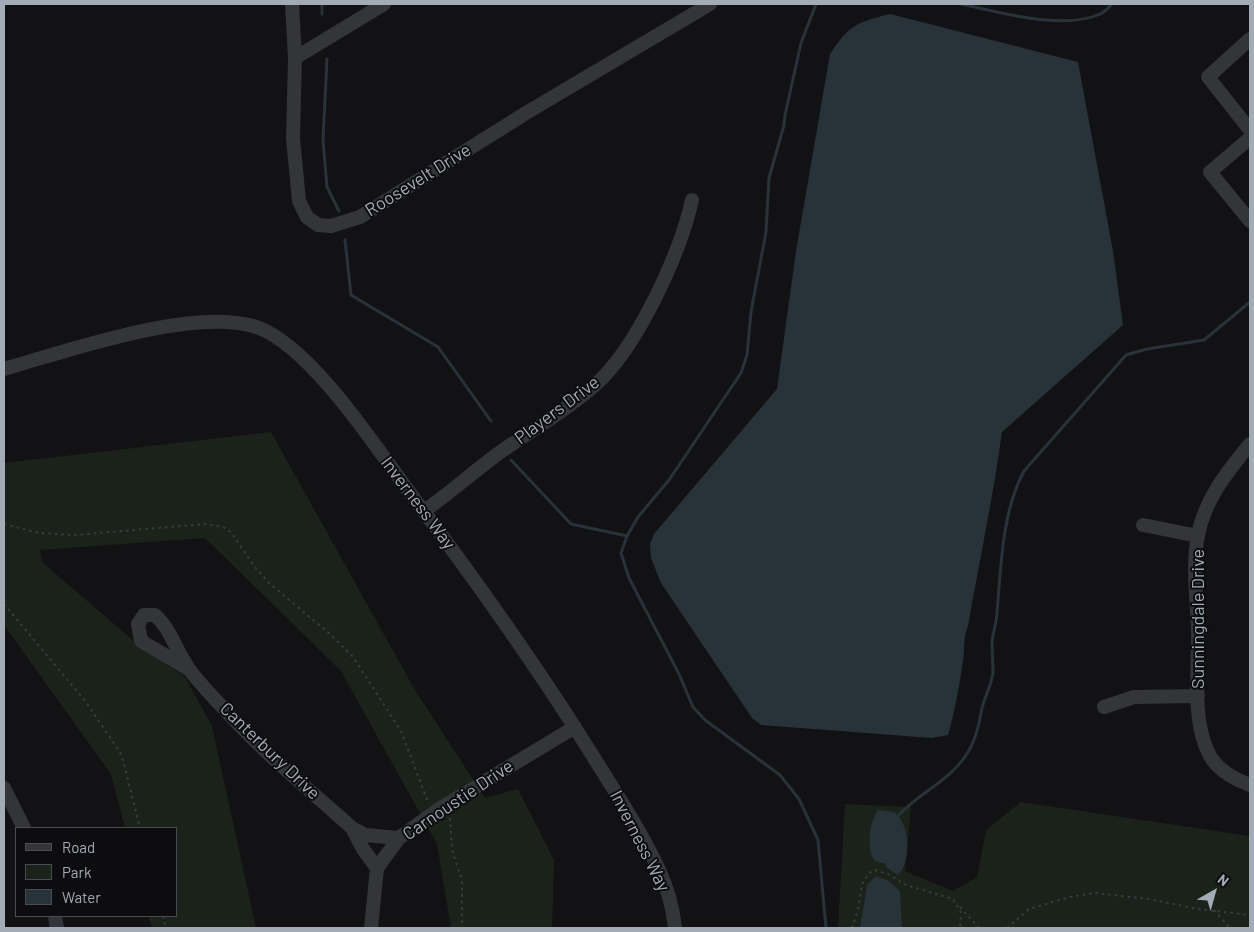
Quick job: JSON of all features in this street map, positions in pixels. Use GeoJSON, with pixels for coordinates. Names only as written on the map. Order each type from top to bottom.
{"type":"FeatureCollection","features":[{"type":"Feature","properties":{"kind":"street","name":"Roosevelt Drive"},"geometry":{"type":"LineString","coordinates":[[292,4],[296,58],[293,138],[299,201],[307,217],[318,225],[331,226],[360,217],[526,113],[710,4]]}},
{"type":"Feature","properties":{"kind":"street"},"geometry":{"type":"LineString","coordinates":[[296,58],[384,4]]}},
{"type":"Feature","properties":{"kind":"street"},"geometry":{"type":"LineString","coordinates":[[1250,39],[1208,77],[1250,130]]}},
{"type":"Feature","properties":{"kind":"street"},"geometry":{"type":"LineString","coordinates":[[1250,138],[1210,172],[1250,221]]}},
{"type":"Feature","properties":{"kind":"street","name":"Players Drive"},"geometry":{"type":"LineString","coordinates":[[424,511],[497,455],[595,385],[602,377],[627,347],[673,262],[686,228],[692,200]]}},
{"type":"Feature","properties":{"kind":"street","name":"Inverness Way"},"geometry":{"type":"LineString","coordinates":[[4,369],[127,335],[196,322],[228,322],[257,327],[280,338],[299,354],[353,416],[480,585],[575,727],[636,826],[660,873],[672,908],[675,928]]}},
{"type":"Feature","properties":{"kind":"street","name":"Sunningdale Drive"},"geometry":{"type":"LineString","coordinates":[[1250,444],[1228,471],[1209,501],[1198,536],[1196,584],[1198,696],[1203,733],[1209,754],[1222,770],[1236,780],[1250,785]]}},
{"type":"Feature","properties":{"kind":"street"},"geometry":{"type":"LineString","coordinates":[[1143,525],[1198,536]]}},
{"type":"Feature","properties":{"kind":"street","name":"Canterbury Drive"},"geometry":{"type":"LineString","coordinates":[[190,670],[261,747],[352,828],[365,835],[399,838]]}},
{"type":"Feature","properties":{"kind":"street"},"geometry":{"type":"LineString","coordinates":[[1104,707],[1134,697],[1198,696]]}},
{"type":"Feature","properties":{"kind":"street","name":"Carnoustie Drive"},"geometry":{"type":"LineString","coordinates":[[377,868],[399,838],[439,809],[575,727]]}},
{"type":"Feature","properties":{"kind":"street"},"geometry":{"type":"LineString","coordinates":[[4,788],[24,827]]}},
{"type":"Feature","properties":{"kind":"street","name":"Canterbury Drive"},"geometry":{"type":"LineString","coordinates":[[352,828],[363,849],[377,868]]}},
{"type":"Feature","properties":{"kind":"street"},"geometry":{"type":"LineString","coordinates":[[371,928],[377,868]]}},
{"type":"Feature","properties":{"kind":"path"},"geometry":{"type":"LineString","coordinates":[[4,524],[39,532],[74,535],[206,524],[223,527],[231,532],[254,566],[270,583],[330,634],[353,657],[401,731],[428,802],[450,818],[452,850],[462,881],[462,928]]}},
{"type":"Feature","properties":{"kind":"path"},"geometry":{"type":"LineString","coordinates":[[4,604],[86,702],[120,752],[140,827]]}},
{"type":"Feature","properties":{"kind":"path"},"geometry":{"type":"LineString","coordinates":[[852,928],[858,909],[862,884],[869,873],[875,870],[888,874],[906,884],[943,894],[953,899],[961,912],[960,928]]}},
{"type":"Feature","properties":{"kind":"path"},"geometry":{"type":"LineString","coordinates":[[1007,928],[1029,909],[1070,897],[1095,893],[1149,899],[1250,915]]}},
{"type":"Feature","properties":{"kind":"path"},"geometry":{"type":"LineString","coordinates":[[958,906],[980,928]]}},
{"type":"Feature","properties":{"kind":"path"},"geometry":{"type":"LineString","coordinates":[[1214,910],[1230,928]]}},
{"type":"Feature","properties":{"kind":"green space"},"geometry":{"type":"Polygon","coordinates":[[[271,432],[415,690],[485,798],[518,789],[554,860],[552,928],[451,928],[437,844],[341,671],[205,538],[40,550],[42,562],[141,647],[185,677],[212,726],[256,928],[152,928],[148,917],[178,917],[178,827],[125,827],[111,774],[4,625],[4,463],[271,432]]]}},
{"type":"Feature","properties":{"kind":"green space"},"geometry":{"type":"Polygon","coordinates":[[[1021,802],[1250,836],[1250,928],[838,928],[845,804],[911,807],[905,871],[953,891],[977,877],[986,830],[1021,802]]]}},
{"type":"Feature","properties":{"kind":"water"},"geometry":{"type":"Polygon","coordinates":[[[890,14],[1078,62],[1113,251],[1123,325],[1002,432],[990,506],[965,634],[963,661],[953,717],[948,735],[932,738],[761,725],[752,718],[661,583],[651,558],[650,544],[654,534],[777,389],[796,251],[830,54],[843,36],[855,26],[890,14]]]}},
{"type":"Feature","properties":{"kind":"water"},"geometry":{"type":"Polygon","coordinates":[[[878,810],[894,812],[899,817],[906,833],[906,861],[898,875],[886,867],[886,864],[875,861],[870,850],[872,821],[878,810]]]}},
{"type":"Feature","properties":{"kind":"water"},"geometry":{"type":"Polygon","coordinates":[[[876,876],[889,881],[900,891],[902,928],[860,928],[867,885],[876,876]]]}},
{"type":"Feature","properties":{"kind":"waterway"},"geometry":{"type":"LineString","coordinates":[[322,4],[322,14]]}},
{"type":"Feature","properties":{"kind":"waterway"},"geometry":{"type":"LineString","coordinates":[[816,4],[801,43],[784,125],[769,178],[766,232],[751,312],[747,355],[741,373],[669,480],[638,517],[627,536],[621,553],[629,578],[679,674],[693,707],[705,720],[780,775],[799,799],[818,840],[826,928]]}},
{"type":"Feature","properties":{"kind":"waterway"},"geometry":{"type":"LineString","coordinates":[[961,4],[1012,15],[1068,21],[1085,19],[1100,14],[1112,4]]}},
{"type":"Feature","properties":{"kind":"waterway"},"geometry":{"type":"LineString","coordinates":[[327,59],[323,140],[327,187],[339,211]]}},
{"type":"Feature","properties":{"kind":"waterway"},"geometry":{"type":"LineString","coordinates":[[345,240],[351,295],[438,347],[491,421]]}},
{"type":"Feature","properties":{"kind":"waterway"},"geometry":{"type":"LineString","coordinates":[[899,815],[915,800],[950,774],[968,753],[974,741],[993,672],[992,642],[997,616],[1007,521],[1011,504],[1024,471],[1126,355],[1147,349],[1204,340],[1250,302]]}},
{"type":"Feature","properties":{"kind":"waterway"},"geometry":{"type":"LineString","coordinates":[[511,460],[571,524],[627,536]]}}]}
